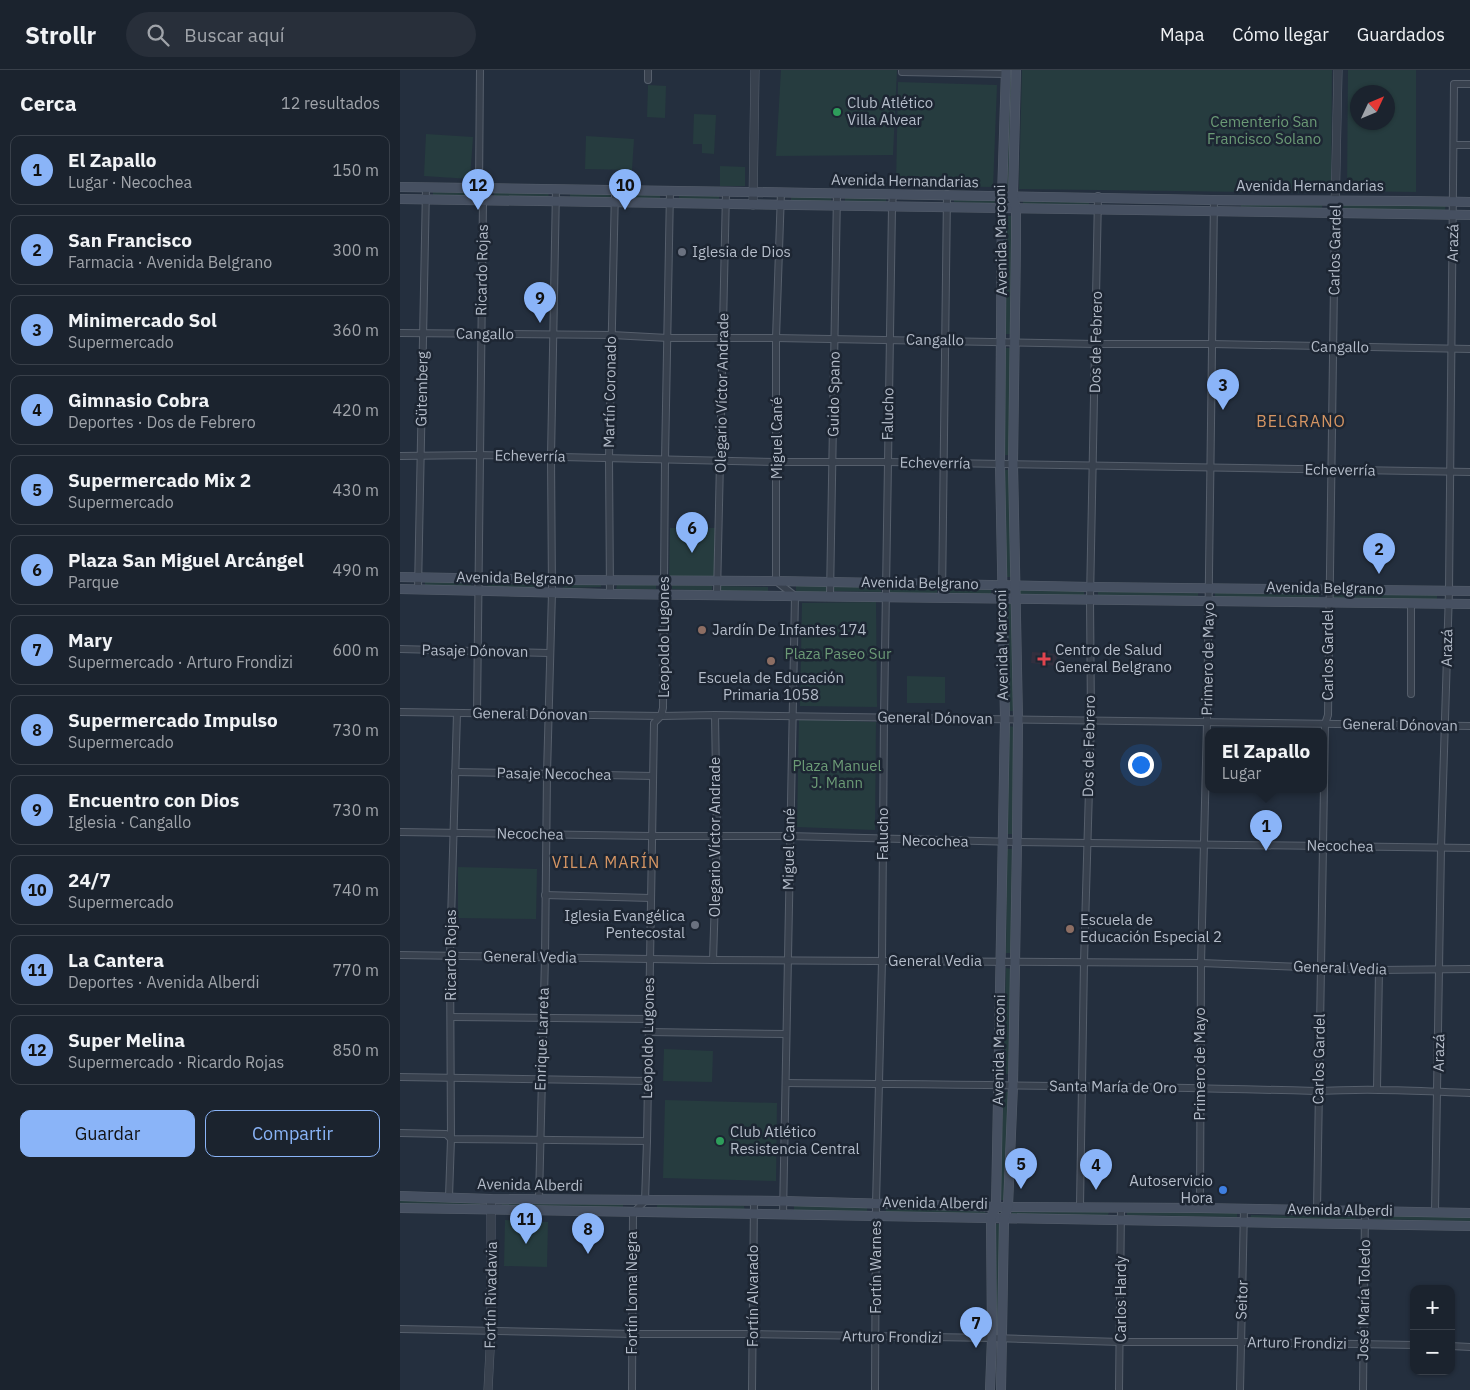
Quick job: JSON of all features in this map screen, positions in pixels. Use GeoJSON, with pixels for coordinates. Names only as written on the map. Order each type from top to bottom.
{"type":"FeatureCollection","features":[{"type":"Feature","properties":{"kind":"main road","name":"Avenida Marconi"},"geometry":{"type":"LineString","coordinates":[[997,1338],[1004,1219],[1008,1206],[1013,1085],[1017,842],[1018,719],[1014,599],[1013,464],[1016,209],[1013,196],[1016,70]]}},
{"type":"Feature","properties":{"kind":"main road","name":"Avenida Marconi"},"geometry":{"type":"LineString","coordinates":[[996,1206],[1004,842],[1005,719],[1000,464],[1002,197],[1006,72]]}},
{"type":"Feature","properties":{"kind":"main road","name":"Avenida Hernandarias"},"geometry":{"type":"LineString","coordinates":[[400,187],[948,194],[1002,197],[1098,196],[1214,200],[1470,202]]}},
{"type":"Feature","properties":{"kind":"main road","name":"Avenida Hernandarias"},"geometry":{"type":"LineString","coordinates":[[400,199],[1470,215]]}},
{"type":"Feature","properties":{"kind":"main road","name":"Avenida Belgrano"},"geometry":{"type":"LineString","coordinates":[[400,577],[1470,591]]}},
{"type":"Feature","properties":{"kind":"main road","name":"Avenida Belgrano"},"geometry":{"type":"LineString","coordinates":[[400,590],[1470,604]]}},
{"type":"Feature","properties":{"kind":"main road","name":"Avenida Alberdi"},"geometry":{"type":"LineString","coordinates":[[400,1196],[491,1199],[783,1201],[1470,1213]]}},
{"type":"Feature","properties":{"kind":"main road"},"geometry":{"type":"LineString","coordinates":[[996,1206],[991,1217],[1001,1390]]}},
{"type":"Feature","properties":{"kind":"main road","name":"Avenida Alberdi"},"geometry":{"type":"LineString","coordinates":[[400,1208],[1470,1226]]}},
{"type":"Feature","properties":{"kind":"main road"},"geometry":{"type":"LineString","coordinates":[[990,1390],[997,1338]]}},
{"type":"Feature","properties":{"kind":"street","name":"Ricardo Rojas"},"geometry":{"type":"LineString","coordinates":[[477,713],[483,201],[479,188],[480,70]]}},
{"type":"Feature","properties":{"kind":"street"},"geometry":{"type":"LineString","coordinates":[[648,70],[648,80]]}},
{"type":"Feature","properties":{"kind":"street"},"geometry":{"type":"LineString","coordinates":[[753,205],[755,70]]}},
{"type":"Feature","properties":{"kind":"street","name":"Carlos Gardel"},"geometry":{"type":"LineString","coordinates":[[1325,728],[1328,716],[1330,469],[1338,70]]}},
{"type":"Feature","properties":{"kind":"street"},"geometry":{"type":"LineString","coordinates":[[902,71],[1006,72]]}},
{"type":"Feature","properties":{"kind":"street","name":"Arazá"},"geometry":{"type":"LineString","coordinates":[[1435,1212],[1441,848],[1449,590],[1454,84],[1470,84]]}},
{"type":"Feature","properties":{"kind":"street"},"geometry":{"type":"LineString","coordinates":[[1454,145],[1470,145]]}},
{"type":"Feature","properties":{"kind":"street","name":"Gütemberg"},"geometry":{"type":"LineString","coordinates":[[418,590],[426,188]]}},
{"type":"Feature","properties":{"kind":"street","name":"Enrique Larreta"},"geometry":{"type":"LineString","coordinates":[[539,1199],[552,592],[551,457],[556,189]]}},
{"type":"Feature","properties":{"kind":"street","name":"Martín Coronado"},"geometry":{"type":"LineString","coordinates":[[610,594],[609,458],[615,190]]}},
{"type":"Feature","properties":{"kind":"street","name":"Leopoldo Lugones"},"geometry":{"type":"LineString","coordinates":[[645,1201],[654,722],[661,716],[664,708],[665,460],[670,190]]}},
{"type":"Feature","properties":{"kind":"street","name":"Olegario Víctor Andrade"},"geometry":{"type":"LineString","coordinates":[[717,595],[726,192]]}},
{"type":"Feature","properties":{"kind":"street","name":"Miguel Cané"},"geometry":{"type":"LineString","coordinates":[[776,581],[776,338],[781,192]]}},
{"type":"Feature","properties":{"kind":"street","name":"Guido Spano"},"geometry":{"type":"LineString","coordinates":[[830,596],[837,193]]}},
{"type":"Feature","properties":{"kind":"street","name":"Falucho"},"geometry":{"type":"LineString","coordinates":[[876,1204],[880,1084],[885,596],[892,207],[894,194]]}},
{"type":"Feature","properties":{"kind":"street"},"geometry":{"type":"LineString","coordinates":[[942,598],[948,194]]}},
{"type":"Feature","properties":{"kind":"street","name":"Dos de Febrero"},"geometry":{"type":"LineString","coordinates":[[1080,1206],[1084,962],[1091,720],[1090,599],[1098,196]]}},
{"type":"Feature","properties":{"kind":"street","name":"Primero de Mayo"},"geometry":{"type":"LineString","coordinates":[[1207,728],[1214,200]]}},
{"type":"Feature","properties":{"kind":"street","name":"Cangallo"},"geometry":{"type":"LineString","coordinates":[[400,333],[1470,349]]}},
{"type":"Feature","properties":{"kind":"street","name":"Echeverría"},"geometry":{"type":"LineString","coordinates":[[400,456],[479,455],[777,462],[888,462],[1470,472]]}},
{"type":"Feature","properties":{"kind":"street"},"geometry":{"type":"LineString","coordinates":[[776,581],[795,596]]}},
{"type":"Feature","properties":{"kind":"street","name":"Miguel Cané"},"geometry":{"type":"LineString","coordinates":[[783,1215],[795,596]]}},
{"type":"Feature","properties":{"kind":"street"},"geometry":{"type":"LineString","coordinates":[[1411,603],[1411,694]]}},
{"type":"Feature","properties":{"kind":"street","name":"Pasaje Dónovan"},"geometry":{"type":"LineString","coordinates":[[400,649],[550,652]]}},
{"type":"Feature","properties":{"kind":"street","name":"General Dónovan"},"geometry":{"type":"LineString","coordinates":[[400,712],[1470,726]]}},
{"type":"Feature","properties":{"kind":"street","name":"Ricardo Rojas"},"geometry":{"type":"LineString","coordinates":[[449,1197],[451,1139],[450,955],[457,713]]}},
{"type":"Feature","properties":{"kind":"street","name":"Olegario Víctor Andrade"},"geometry":{"type":"LineString","coordinates":[[713,960],[717,836],[715,715]]}},
{"type":"Feature","properties":{"kind":"street","name":"Pasaje Necochea"},"geometry":{"type":"LineString","coordinates":[[455,772],[653,776]]}},
{"type":"Feature","properties":{"kind":"street","name":"Primero de Mayo"},"geometry":{"type":"LineString","coordinates":[[1200,1208],[1201,963],[1205,793]]}},
{"type":"Feature","properties":{"kind":"street","name":"Carlos Gardel"},"geometry":{"type":"LineString","coordinates":[[1317,1210],[1324,793]]}},
{"type":"Feature","properties":{"kind":"street","name":"Necochea"},"geometry":{"type":"LineString","coordinates":[[400,832],[789,836],[1004,842],[1470,848]]}},
{"type":"Feature","properties":{"kind":"street"},"geometry":{"type":"LineString","coordinates":[[545,895],[650,898]]}},
{"type":"Feature","properties":{"kind":"street","name":"General Vedia"},"geometry":{"type":"LineString","coordinates":[[400,955],[713,960],[1201,963],[1379,970],[1470,970]]}},
{"type":"Feature","properties":{"kind":"street"},"geometry":{"type":"LineString","coordinates":[[1377,1090],[1379,970]]}},
{"type":"Feature","properties":{"kind":"street"},"geometry":{"type":"LineString","coordinates":[[450,1017],[649,1019]]}},
{"type":"Feature","properties":{"kind":"street"},"geometry":{"type":"LineString","coordinates":[[649,1032],[786,1034]]}},
{"type":"Feature","properties":{"kind":"street"},"geometry":{"type":"LineString","coordinates":[[400,1077],[647,1081]]}},
{"type":"Feature","properties":{"kind":"street","name":"Santa María de Oro"},"geometry":{"type":"LineString","coordinates":[[786,1083],[1318,1091],[1377,1090],[1470,1093]]}},
{"type":"Feature","properties":{"kind":"street"},"geometry":{"type":"LineString","coordinates":[[400,1133],[446,1134],[451,1139],[647,1141]]}},
{"type":"Feature","properties":{"kind":"street","name":"Fortín Rivadavia"},"geometry":{"type":"LineString","coordinates":[[488,1390],[491,1332],[491,1199]]}},
{"type":"Feature","properties":{"kind":"street","name":"Fortín Loma Negra"},"geometry":{"type":"LineString","coordinates":[[632,1390],[633,1212],[645,1201]]}},
{"type":"Feature","properties":{"kind":"street","name":"Fortín Alvarado"},"geometry":{"type":"LineString","coordinates":[[752,1390],[754,1202]]}},
{"type":"Feature","properties":{"kind":"street","name":"Fortín Warnes"},"geometry":{"type":"LineString","coordinates":[[875,1390],[876,1204]]}},
{"type":"Feature","properties":{"kind":"street","name":"Carlos Hardy"},"geometry":{"type":"LineString","coordinates":[[1119,1390],[1121,1208]]}},
{"type":"Feature","properties":{"kind":"street","name":"Seitor"},"geometry":{"type":"LineString","coordinates":[[1240,1390],[1244,1209]]}},
{"type":"Feature","properties":{"kind":"street","name":"José María Toledo"},"geometry":{"type":"LineString","coordinates":[[1363,1390],[1365,1211]]}},
{"type":"Feature","properties":{"kind":"street","name":"Arturo Frondizi"},"geometry":{"type":"LineString","coordinates":[[400,1329],[1410,1346]]}},
{"type":"Feature","properties":{"kind":"street"},"geometry":{"type":"LineString","coordinates":[[1455,1346],[1470,1347]]}},
{"type":"Feature","properties":{"kind":"shaded area","name":"Centro de Salud General Belgrano"},"geometry":{"type":"Polygon","coordinates":[[[1032,652],[1057,654],[1056,666],[1031,663],[1032,652]]]}},
{"type":"Feature","properties":{"kind":"green space","name":"Club Atlético Villa Alvear"},"geometry":{"type":"Polygon","coordinates":[[[781,70],[897,70],[893,155],[776,156],[781,70]]]}},
{"type":"Feature","properties":{"kind":"green space"},"geometry":{"type":"Polygon","coordinates":[[[1009,70],[1012,70],[1010,189],[1007,188],[1009,70]]]}},
{"type":"Feature","properties":{"kind":"green space","name":"Cementerio San Francisco Solano"},"geometry":{"type":"Polygon","coordinates":[[[1022,70],[1332,70],[1331,193],[1019,189],[1022,70]]]}},
{"type":"Feature","properties":{"kind":"green space"},"geometry":{"type":"Polygon","coordinates":[[[1348,70],[1416,70],[1416,192],[1347,191],[1348,70]]]}},
{"type":"Feature","properties":{"kind":"green space"},"geometry":{"type":"Polygon","coordinates":[[[898,82],[997,85],[993,187],[896,186],[898,82]]]}},
{"type":"Feature","properties":{"kind":"green space"},"geometry":{"type":"Polygon","coordinates":[[[648,85],[666,86],[665,118],[647,117],[648,85]]]}},
{"type":"Feature","properties":{"kind":"green space"},"geometry":{"type":"Polygon","coordinates":[[[694,114],[716,115],[714,154],[702,153],[702,144],[693,144],[694,114]]]}},
{"type":"Feature","properties":{"kind":"green space"},"geometry":{"type":"Polygon","coordinates":[[[426,134],[473,137],[470,179],[424,176],[426,134]]]}},
{"type":"Feature","properties":{"kind":"green space"},"geometry":{"type":"Polygon","coordinates":[[[586,136],[634,139],[632,170],[585,169],[586,136]]]}},
{"type":"Feature","properties":{"kind":"green space"},"geometry":{"type":"Polygon","coordinates":[[[720,166],[745,167],[745,186],[720,186],[720,166]]]}},
{"type":"Feature","properties":{"kind":"green space"},"geometry":{"type":"Polygon","coordinates":[[[433,192],[473,193],[473,197],[433,197],[433,192]]]}},
{"type":"Feature","properties":{"kind":"green space"},"geometry":{"type":"Polygon","coordinates":[[[494,193],[549,193],[548,198],[494,197],[494,193]]]}},
{"type":"Feature","properties":{"kind":"green space"},"geometry":{"type":"Polygon","coordinates":[[[570,194],[610,194],[610,198],[570,198],[570,194]]]}},
{"type":"Feature","properties":{"kind":"green space"},"geometry":{"type":"Polygon","coordinates":[[[620,194],[660,194],[660,199],[620,198],[620,194]]]}},
{"type":"Feature","properties":{"kind":"green space"},"geometry":{"type":"Polygon","coordinates":[[[679,195],[719,195],[719,200],[679,199],[679,195]]]}},
{"type":"Feature","properties":{"kind":"green space"},"geometry":{"type":"Polygon","coordinates":[[[791,197],[831,198],[831,203],[791,202],[791,197]]]}},
{"type":"Feature","properties":{"kind":"green space"},"geometry":{"type":"Polygon","coordinates":[[[845,198],[886,199],[886,204],[845,202],[845,198]]]}},
{"type":"Feature","properties":{"kind":"green space"},"geometry":{"type":"Polygon","coordinates":[[[1023,198],[1089,200],[1089,208],[1023,206],[1023,198]]]}},
{"type":"Feature","properties":{"kind":"green space"},"geometry":{"type":"Polygon","coordinates":[[[954,200],[995,201],[994,204],[954,202],[954,200]]]}},
{"type":"Feature","properties":{"kind":"green space"},"geometry":{"type":"Polygon","coordinates":[[[1241,202],[1322,203],[1322,209],[1241,207],[1241,202]]]}},
{"type":"Feature","properties":{"kind":"green space"},"geometry":{"type":"Polygon","coordinates":[[[1340,203],[1446,204],[1445,210],[1340,209],[1340,203]]]}},
{"type":"Feature","properties":{"kind":"green space"},"geometry":{"type":"Polygon","coordinates":[[[1006,216],[1012,216],[1011,334],[1005,334],[1006,216]]]}},
{"type":"Feature","properties":{"kind":"green space"},"geometry":{"type":"Polygon","coordinates":[[[1004,348],[1011,348],[1011,455],[1004,455],[1004,348]]]}},
{"type":"Feature","properties":{"kind":"green space"},"geometry":{"type":"Polygon","coordinates":[[[1004,470],[1011,470],[1012,577],[1006,577],[1004,470]]]}},
{"type":"Feature","properties":{"kind":"green space"},"geometry":{"type":"Polygon","coordinates":[[[670,528],[716,528],[715,578],[669,577],[670,528]]]}},
{"type":"Feature","properties":{"kind":"green space"},"geometry":{"type":"Polygon","coordinates":[[[425,581],[471,582],[471,587],[425,586],[425,581]]]}},
{"type":"Feature","properties":{"kind":"green space"},"geometry":{"type":"Polygon","coordinates":[[[487,583],[543,583],[543,588],[487,587],[487,583]]]}},
{"type":"Feature","properties":{"kind":"green space"},"geometry":{"type":"Polygon","coordinates":[[[564,584],[601,585],[601,587],[563,588],[564,584]]]}},
{"type":"Feature","properties":{"kind":"green space"},"geometry":{"type":"Polygon","coordinates":[[[656,584],[656,589],[616,589],[617,585],[656,584]]]}},
{"type":"Feature","properties":{"kind":"green space"},"geometry":{"type":"Polygon","coordinates":[[[672,585],[712,586],[712,591],[672,589],[672,585]]]}},
{"type":"Feature","properties":{"kind":"green space"},"geometry":{"type":"Polygon","coordinates":[[[834,585],[881,586],[881,592],[834,591],[834,585]]]}},
{"type":"Feature","properties":{"kind":"green space"},"geometry":{"type":"Polygon","coordinates":[[[721,586],[768,587],[768,593],[721,592],[721,586]]]}},
{"type":"Feature","properties":{"kind":"green space"},"geometry":{"type":"Polygon","coordinates":[[[796,586],[827,586],[827,592],[796,592],[796,586]]]}},
{"type":"Feature","properties":{"kind":"green space"},"geometry":{"type":"Polygon","coordinates":[[[890,587],[937,588],[937,594],[890,593],[890,587]]]}},
{"type":"Feature","properties":{"kind":"green space"},"geometry":{"type":"Polygon","coordinates":[[[944,588],[991,589],[991,594],[944,593],[944,588]]]}},
{"type":"Feature","properties":{"kind":"green space"},"geometry":{"type":"Polygon","coordinates":[[[1020,589],[1084,590],[1084,595],[1020,595],[1020,589]]]}},
{"type":"Feature","properties":{"kind":"green space"},"geometry":{"type":"Polygon","coordinates":[[[1098,590],[1198,592],[1198,597],[1098,595],[1098,590]]]}},
{"type":"Feature","properties":{"kind":"green space"},"geometry":{"type":"Polygon","coordinates":[[[1215,592],[1319,594],[1319,599],[1215,597],[1215,592]]]}},
{"type":"Feature","properties":{"kind":"green space"},"geometry":{"type":"Polygon","coordinates":[[[1333,593],[1437,595],[1437,599],[1333,598],[1333,593]]]}},
{"type":"Feature","properties":{"kind":"green space","name":"Plaza Paseo Sur"},"geometry":{"type":"Polygon","coordinates":[[[876,602],[877,707],[800,706],[802,603],[876,602]]]}},
{"type":"Feature","properties":{"kind":"green space"},"geometry":{"type":"Polygon","coordinates":[[[1006,604],[1013,604],[1015,711],[1008,711],[1006,604]]]}},
{"type":"Feature","properties":{"kind":"green space"},"geometry":{"type":"Polygon","coordinates":[[[907,676],[945,677],[945,703],[907,703],[907,676]]]}},
{"type":"Feature","properties":{"kind":"green space","name":"Plaza Manuel J. Mann"},"geometry":{"type":"Polygon","coordinates":[[[799,719],[876,722],[875,830],[797,827],[799,719]]]}},
{"type":"Feature","properties":{"kind":"green space"},"geometry":{"type":"Polygon","coordinates":[[[1009,726],[1014,727],[1012,834],[1007,834],[1009,726]]]}},
{"type":"Feature","properties":{"kind":"green space"},"geometry":{"type":"Polygon","coordinates":[[[1007,849],[1012,849],[1011,953],[1006,953],[1007,849]]]}},
{"type":"Feature","properties":{"kind":"green space"},"geometry":{"type":"Polygon","coordinates":[[[458,867],[537,869],[536,919],[458,918],[458,867]]]}},
{"type":"Feature","properties":{"kind":"green space"},"geometry":{"type":"Polygon","coordinates":[[[1006,968],[1012,969],[1009,1074],[1003,1074],[1006,968]]]}},
{"type":"Feature","properties":{"kind":"green space"},"geometry":{"type":"Polygon","coordinates":[[[664,1049],[713,1051],[712,1082],[663,1081],[664,1049]]]}},
{"type":"Feature","properties":{"kind":"green space"},"geometry":{"type":"Polygon","coordinates":[[[1004,1092],[1009,1092],[1004,1200],[999,1200],[1004,1092]]]}},
{"type":"Feature","properties":{"kind":"green space","name":"Club Atlético Resistencia Central"},"geometry":{"type":"Polygon","coordinates":[[[665,1100],[777,1103],[776,1181],[663,1178],[665,1100]]]}},
{"type":"Feature","properties":{"kind":"green space"},"geometry":{"type":"Polygon","coordinates":[[[400,1200],[480,1202],[480,1206],[400,1205],[400,1200]]]}},
{"type":"Feature","properties":{"kind":"green space"},"geometry":{"type":"Polygon","coordinates":[[[502,1202],[623,1204],[623,1209],[502,1206],[502,1202]]]}},
{"type":"Feature","properties":{"kind":"green space"},"geometry":{"type":"Polygon","coordinates":[[[657,1205],[744,1206],[745,1211],[657,1210],[657,1205]]]}},
{"type":"Feature","properties":{"kind":"green space"},"geometry":{"type":"Polygon","coordinates":[[[794,1205],[867,1207],[867,1212],[794,1210],[794,1205]]]}},
{"type":"Feature","properties":{"kind":"green space"},"geometry":{"type":"Polygon","coordinates":[[[886,1208],[986,1209],[985,1213],[886,1213],[886,1208]]]}},
{"type":"Feature","properties":{"kind":"green space"},"geometry":{"type":"Polygon","coordinates":[[[1012,1210],[1109,1211],[1108,1216],[1012,1215],[1012,1210]]]}},
{"type":"Feature","properties":{"kind":"green space"},"geometry":{"type":"Polygon","coordinates":[[[1127,1211],[1237,1213],[1237,1217],[1127,1215],[1127,1211]]]}},
{"type":"Feature","properties":{"kind":"green space"},"geometry":{"type":"Polygon","coordinates":[[[1251,1215],[1356,1217],[1356,1222],[1250,1220],[1251,1215]]]}},
{"type":"Feature","properties":{"kind":"green space"},"geometry":{"type":"Polygon","coordinates":[[[1374,1215],[1470,1216],[1470,1221],[1374,1219],[1374,1215]]]}},
{"type":"Feature","properties":{"kind":"green space"},"geometry":{"type":"Polygon","coordinates":[[[505,1220],[548,1222],[547,1267],[504,1266],[505,1220]]]}},
{"type":"Feature","properties":{"kind":"green space"},"geometry":{"type":"Polygon","coordinates":[[[996,1224],[999,1224],[999,1327],[996,1327],[996,1224]]]}},
{"type":"Feature","properties":{"kind":"place","name":"Club Atlético Villa Alvear"},"geometry":{"type":"Point","coordinates":[837,112]}},
{"type":"Feature","properties":{"kind":"place","name":"Super Melina"},"geometry":{"type":"Point","coordinates":[478,210]}},
{"type":"Feature","properties":{"kind":"place","name":"24/7"},"geometry":{"type":"Point","coordinates":[625,210]}},
{"type":"Feature","properties":{"kind":"place","name":"Iglesia de Dios"},"geometry":{"type":"Point","coordinates":[682,252]}},
{"type":"Feature","properties":{"kind":"place","name":"Encuentro con Dios"},"geometry":{"type":"Point","coordinates":[540,323]}},
{"type":"Feature","properties":{"kind":"place","name":"Minimercado Sol"},"geometry":{"type":"Point","coordinates":[1223,410]}},
{"type":"Feature","properties":{"kind":"place","name":"Plaza San Miguel Arcángel"},"geometry":{"type":"Point","coordinates":[692,553]}},
{"type":"Feature","properties":{"kind":"place","name":"San Francisco"},"geometry":{"type":"Point","coordinates":[1379,574]}},
{"type":"Feature","properties":{"kind":"place","name":"Jardín De Infantes 174"},"geometry":{"type":"Point","coordinates":[702,630]}},
{"type":"Feature","properties":{"kind":"place","name":"Centro de Salud General Belgrano"},"geometry":{"type":"Point","coordinates":[1044,659]}},
{"type":"Feature","properties":{"kind":"place","name":"Escuela de Educación Primaria 1058"},"geometry":{"type":"Point","coordinates":[771,661]}},
{"type":"Feature","properties":{"kind":"place","name":"El Zapallo"},"geometry":{"type":"Point","coordinates":[1266,851]}},
{"type":"Feature","properties":{"kind":"place","name":"Iglesia Evangélica Pentecostal"},"geometry":{"type":"Point","coordinates":[695,925]}},
{"type":"Feature","properties":{"kind":"place","name":"Escuela de Educación Especial 2"},"geometry":{"type":"Point","coordinates":[1070,929]}},
{"type":"Feature","properties":{"kind":"place","name":"Club Atlético Resistencia Central"},"geometry":{"type":"Point","coordinates":[720,1141]}},
{"type":"Feature","properties":{"kind":"place","name":"Supermercado Mix 2"},"geometry":{"type":"Point","coordinates":[1021,1189]}},
{"type":"Feature","properties":{"kind":"place","name":"Gimnasio Cobra"},"geometry":{"type":"Point","coordinates":[1096,1190]}},
{"type":"Feature","properties":{"kind":"place","name":"Autoservicio Hora"},"geometry":{"type":"Point","coordinates":[1223,1190]}},
{"type":"Feature","properties":{"kind":"place","name":"La Cantera"},"geometry":{"type":"Point","coordinates":[526,1244]}},
{"type":"Feature","properties":{"kind":"place","name":"Supermercado Impulso"},"geometry":{"type":"Point","coordinates":[588,1254]}},
{"type":"Feature","properties":{"kind":"place","name":"Mary"},"geometry":{"type":"Point","coordinates":[976,1348]}},
{"type":"Feature","properties":{"kind":"district","name":"BELGRANO"},"geometry":{"type":"Point","coordinates":[1301,421]}},
{"type":"Feature","properties":{"kind":"district","name":"VILLA MARÍN"},"geometry":{"type":"Point","coordinates":[606,862]}}]}
